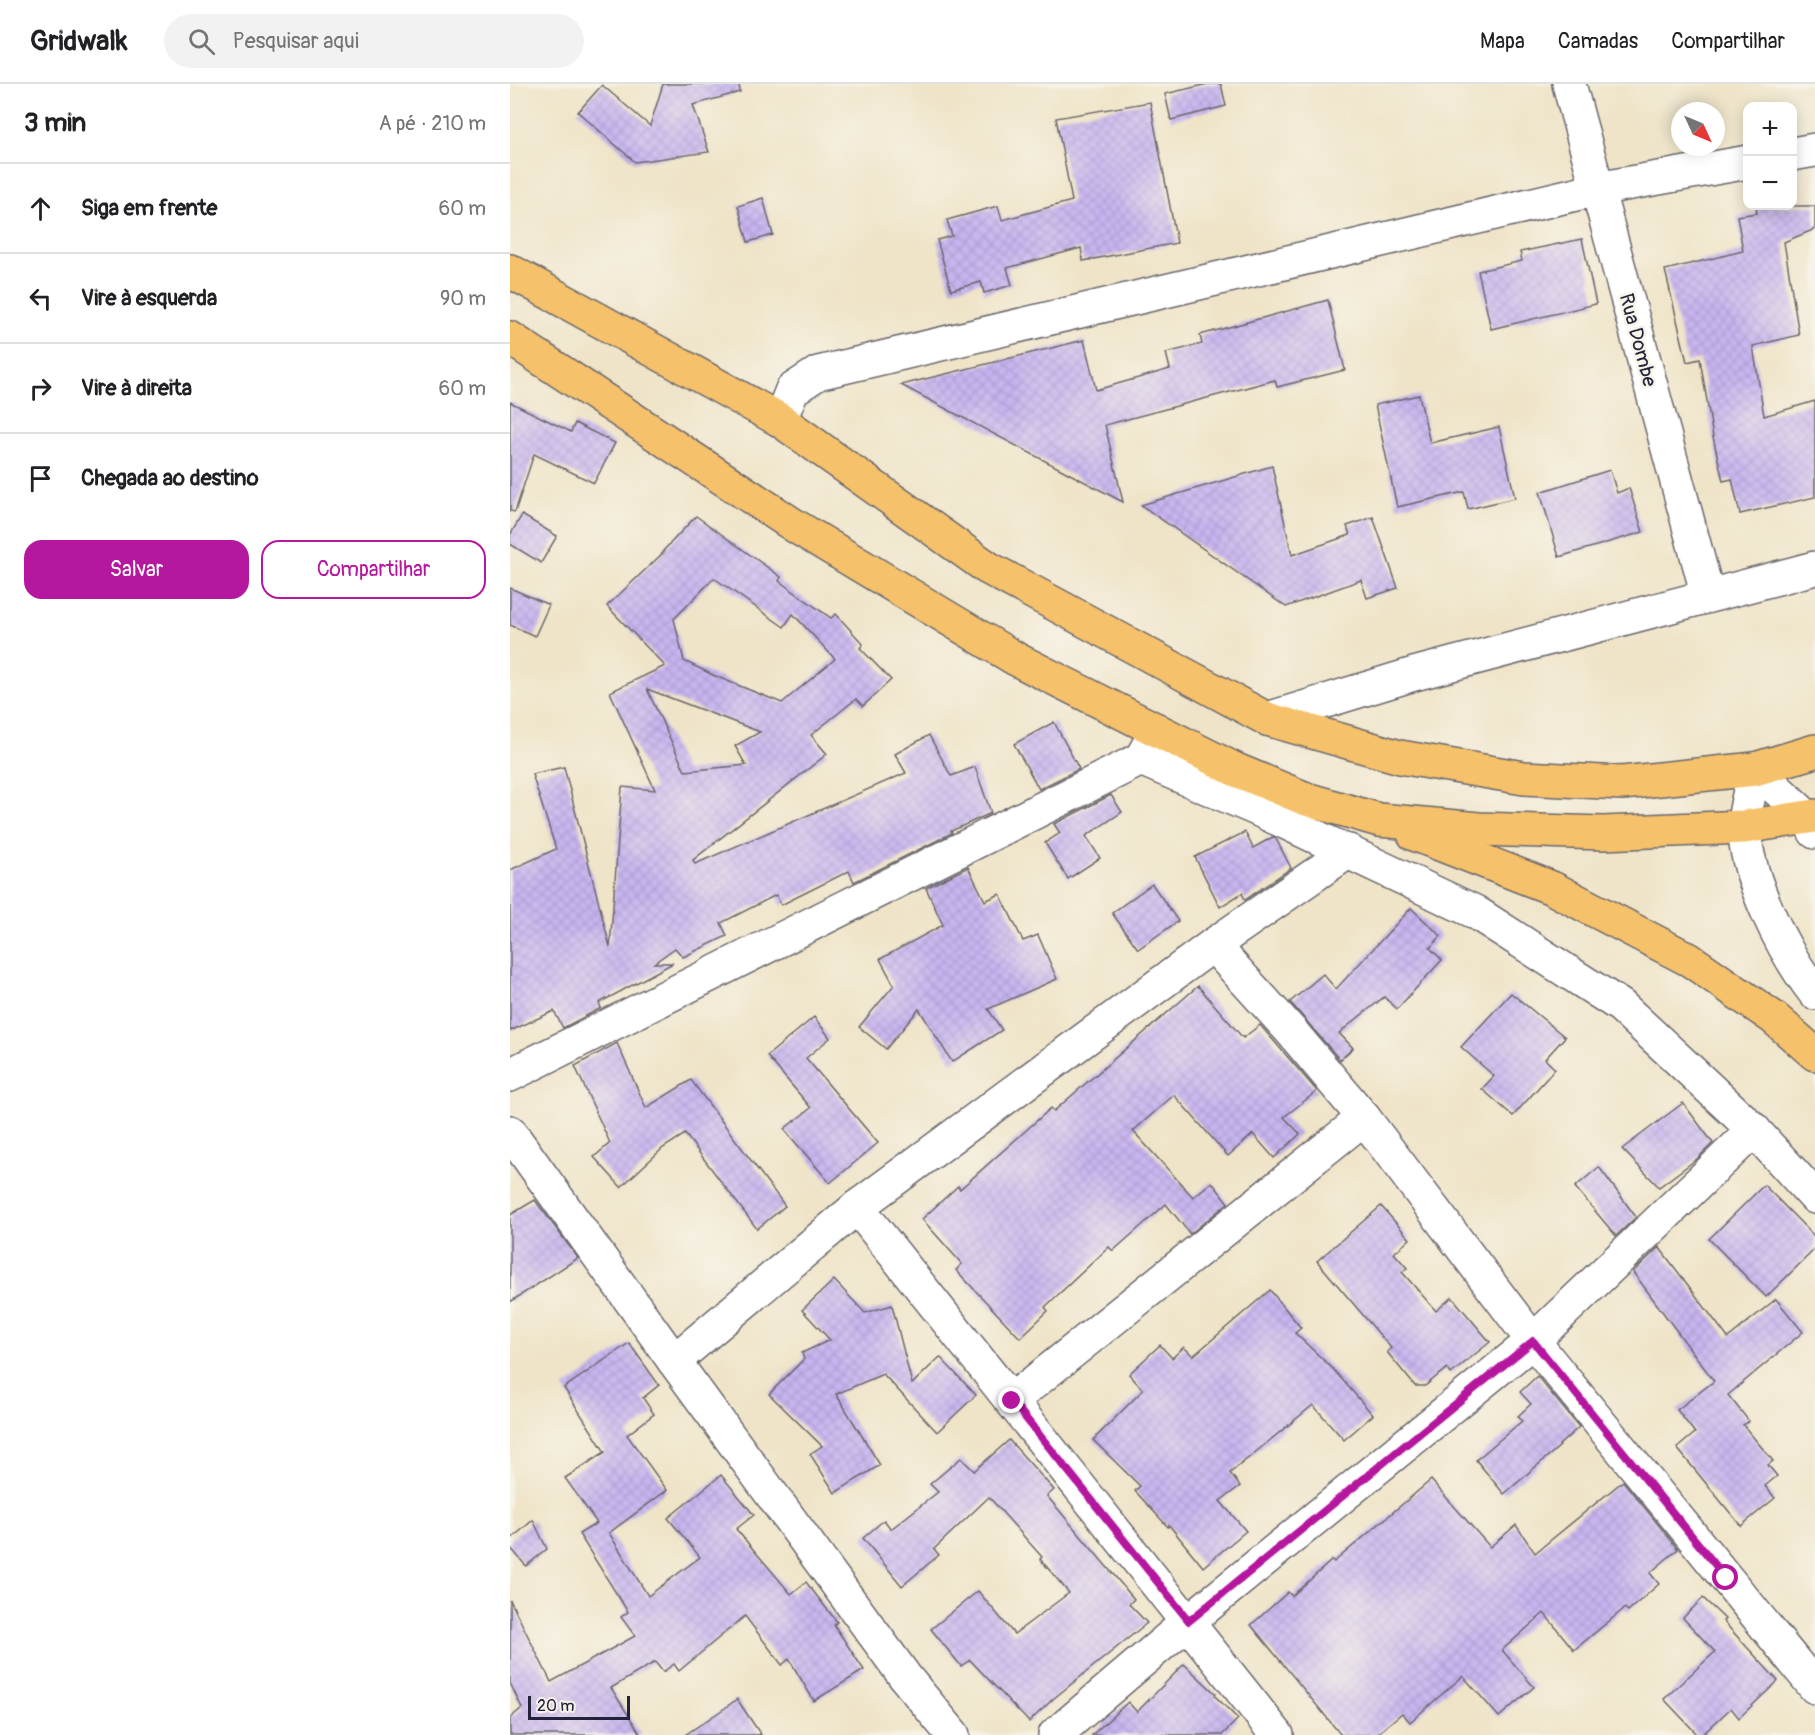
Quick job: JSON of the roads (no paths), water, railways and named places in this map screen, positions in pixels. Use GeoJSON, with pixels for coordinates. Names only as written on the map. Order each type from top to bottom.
{"type":"FeatureCollection","features":[{"type":"Feature","properties":{"kind":"highway"},"geometry":{"type":"LineString","coordinates":[[510,271],[780,420],[988,568],[1267,719],[1400,757],[1524,778],[1622,783],[1755,769],[1815,751]]}},
{"type":"Feature","properties":{"kind":"highway"},"geometry":{"type":"LineString","coordinates":[[510,338],[795,526],[1016,659],[1236,770],[1306,799],[1379,820],[1552,888],[1690,960],[1774,1018],[1815,1054]]}},
{"type":"Feature","properties":{"kind":"highway"},"geometry":{"type":"LineString","coordinates":[[1379,820],[1479,829],[1603,833],[1813,822]]}},
{"type":"Feature","properties":{"kind":"street","name":"Rua Dombe"},"geometry":{"type":"LineString","coordinates":[[1569,84],[1708,596]]}},
{"type":"Feature","properties":{"kind":"street"},"geometry":{"type":"LineString","coordinates":[[1797,153],[1815,150]]}},
{"type":"Feature","properties":{"kind":"street"},"geometry":{"type":"LineString","coordinates":[[780,420],[792,390],[818,373],[1597,189],[1743,163]]}},
{"type":"Feature","properties":{"kind":"street"},"geometry":{"type":"LineString","coordinates":[[1267,719],[1414,674],[1815,568]]}},
{"type":"Feature","properties":{"kind":"street"},"geometry":{"type":"LineString","coordinates":[[510,1075],[1141,759],[1157,730]]}},
{"type":"Feature","properties":{"kind":"street"},"geometry":{"type":"LineString","coordinates":[[1141,759],[1349,851],[1475,912],[1621,1006],[1754,1130],[1815,1197]]}},
{"type":"Feature","properties":{"kind":"street"},"geometry":{"type":"LineString","coordinates":[[1755,769],[1813,822]]}},
{"type":"Feature","properties":{"kind":"street"},"geometry":{"type":"LineString","coordinates":[[1755,769],[1744,827],[1752,869],[1765,904],[1796,969],[1815,993]]}},
{"type":"Feature","properties":{"kind":"street"},"geometry":{"type":"LineString","coordinates":[[674,1361],[857,1207],[1213,945],[1349,851]]}},
{"type":"Feature","properties":{"kind":"street"},"geometry":{"type":"LineString","coordinates":[[1213,945],[1291,1031],[1364,1118],[1533,1341],[1815,1687]]}},
{"type":"Feature","properties":{"kind":"street"},"geometry":{"type":"LineString","coordinates":[[1012,1401],[1364,1118]]}},
{"type":"Feature","properties":{"kind":"street"},"geometry":{"type":"LineString","coordinates":[[1055,1735],[1189,1621],[1533,1341],[1754,1130]]}},
{"type":"Feature","properties":{"kind":"street"},"geometry":{"type":"LineString","coordinates":[[510,1132],[906,1678],[953,1735]]}},
{"type":"Feature","properties":{"kind":"street"},"geometry":{"type":"LineString","coordinates":[[857,1207],[1189,1621],[1277,1735]]}}]}
